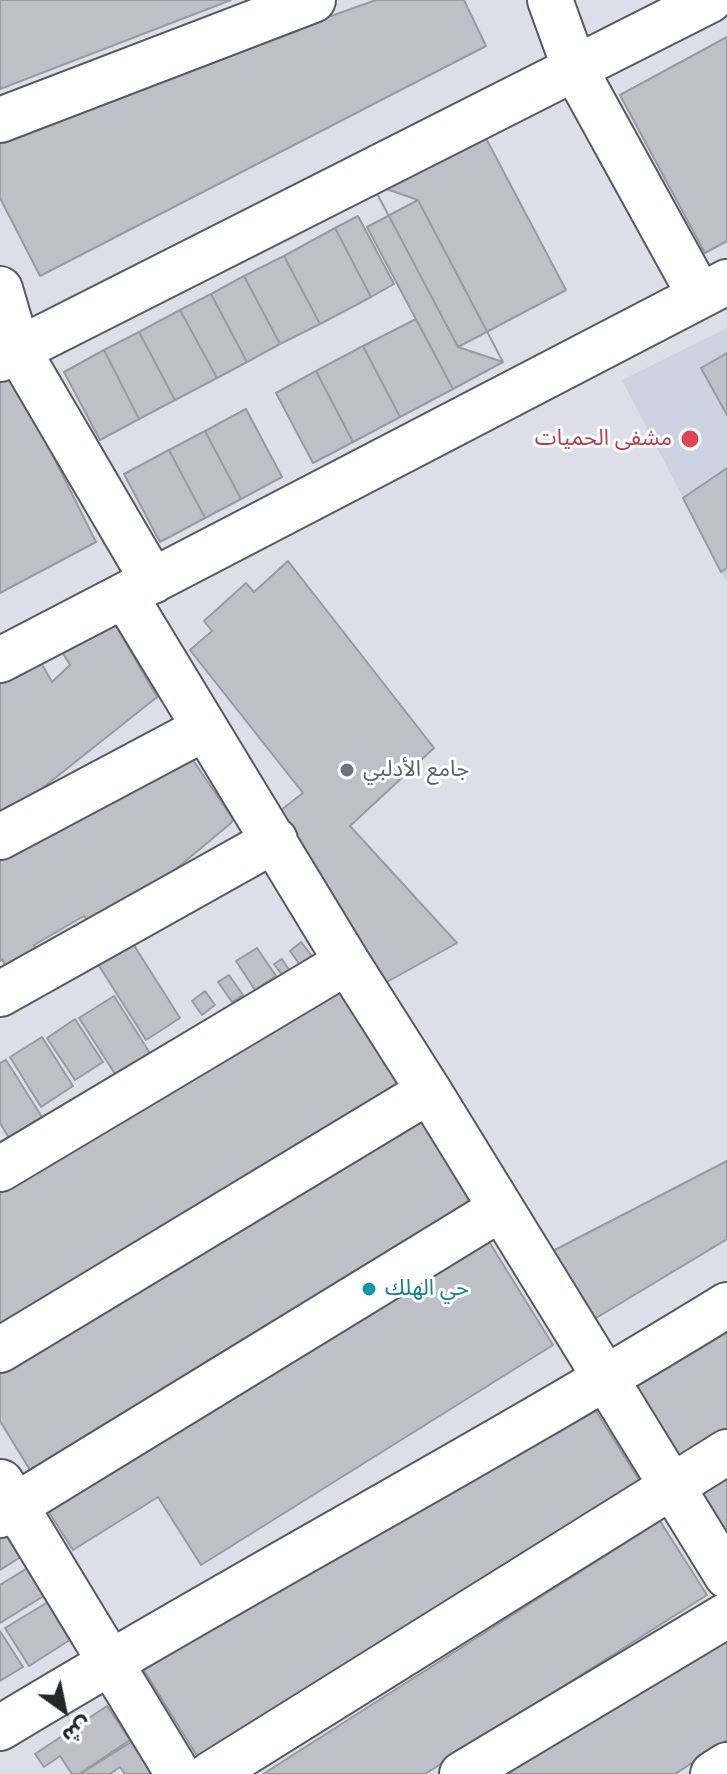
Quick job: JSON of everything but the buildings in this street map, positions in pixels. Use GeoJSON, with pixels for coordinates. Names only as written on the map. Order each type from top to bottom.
{"type":"FeatureCollection","features":[{"type":"Feature","properties":{"kind":"street"},"geometry":{"type":"LineString","coordinates":[[0,120],[313,0]]}},
{"type":"Feature","properties":{"kind":"street"},"geometry":{"type":"LineString","coordinates":[[0,660],[714,289],[575,69],[550,0]]}},
{"type":"Feature","properties":{"kind":"street"},"geometry":{"type":"LineString","coordinates":[[9,354],[710,0]]}},
{"type":"Feature","properties":{"kind":"street"},"geometry":{"type":"LineString","coordinates":[[0,289],[9,354],[139,588],[205,728],[727,1576]]}},
{"type":"Feature","properties":{"kind":"street"},"geometry":{"type":"LineString","coordinates":[[0,837],[205,728]]}},
{"type":"Feature","properties":{"kind":"street"},"geometry":{"type":"LineString","coordinates":[[0,994],[275,840]]}},
{"type":"Feature","properties":{"kind":"street"},"geometry":{"type":"LineString","coordinates":[[0,1169],[347,962]]}},
{"type":"Feature","properties":{"kind":"street"},"geometry":{"type":"LineString","coordinates":[[0,1350],[429,1091]]}},
{"type":"Feature","properties":{"kind":"street"},"geometry":{"type":"LineString","coordinates":[[178,1774],[5,1500],[500,1209]]}},
{"type":"Feature","properties":{"kind":"street"},"geometry":{"type":"LineString","coordinates":[[0,1728],[109,1662],[606,1380],[727,1305]]}},
{"type":"Feature","properties":{"kind":"street"},"geometry":{"type":"LineString","coordinates":[[211,1774],[727,1452]]}},
{"type":"Feature","properties":{"kind":"street"},"geometry":{"type":"LineString","coordinates":[[462,1774],[727,1615]]}},
{"type":"Feature","properties":{"kind":"street"},"geometry":{"type":"LineString","coordinates":[[713,1774],[727,1765]]}},
{"type":"Feature","properties":{"kind":"shaded area","name":"مشفى الحميات"},"geometry":{"type":"Polygon","coordinates":[[[727,328],[727,583],[622,380],[727,328]]]}},
{"type":"Feature","properties":{"kind":"place","name":"مشفى الحميات"},"geometry":{"type":"Point","coordinates":[690,439]}},
{"type":"Feature","properties":{"kind":"place","name":"جامع الأدلبي"},"geometry":{"type":"Point","coordinates":[347,770]}},
{"type":"Feature","properties":{"kind":"place","name":"حي الهلك"},"geometry":{"type":"Point","coordinates":[369,1289]}}]}
